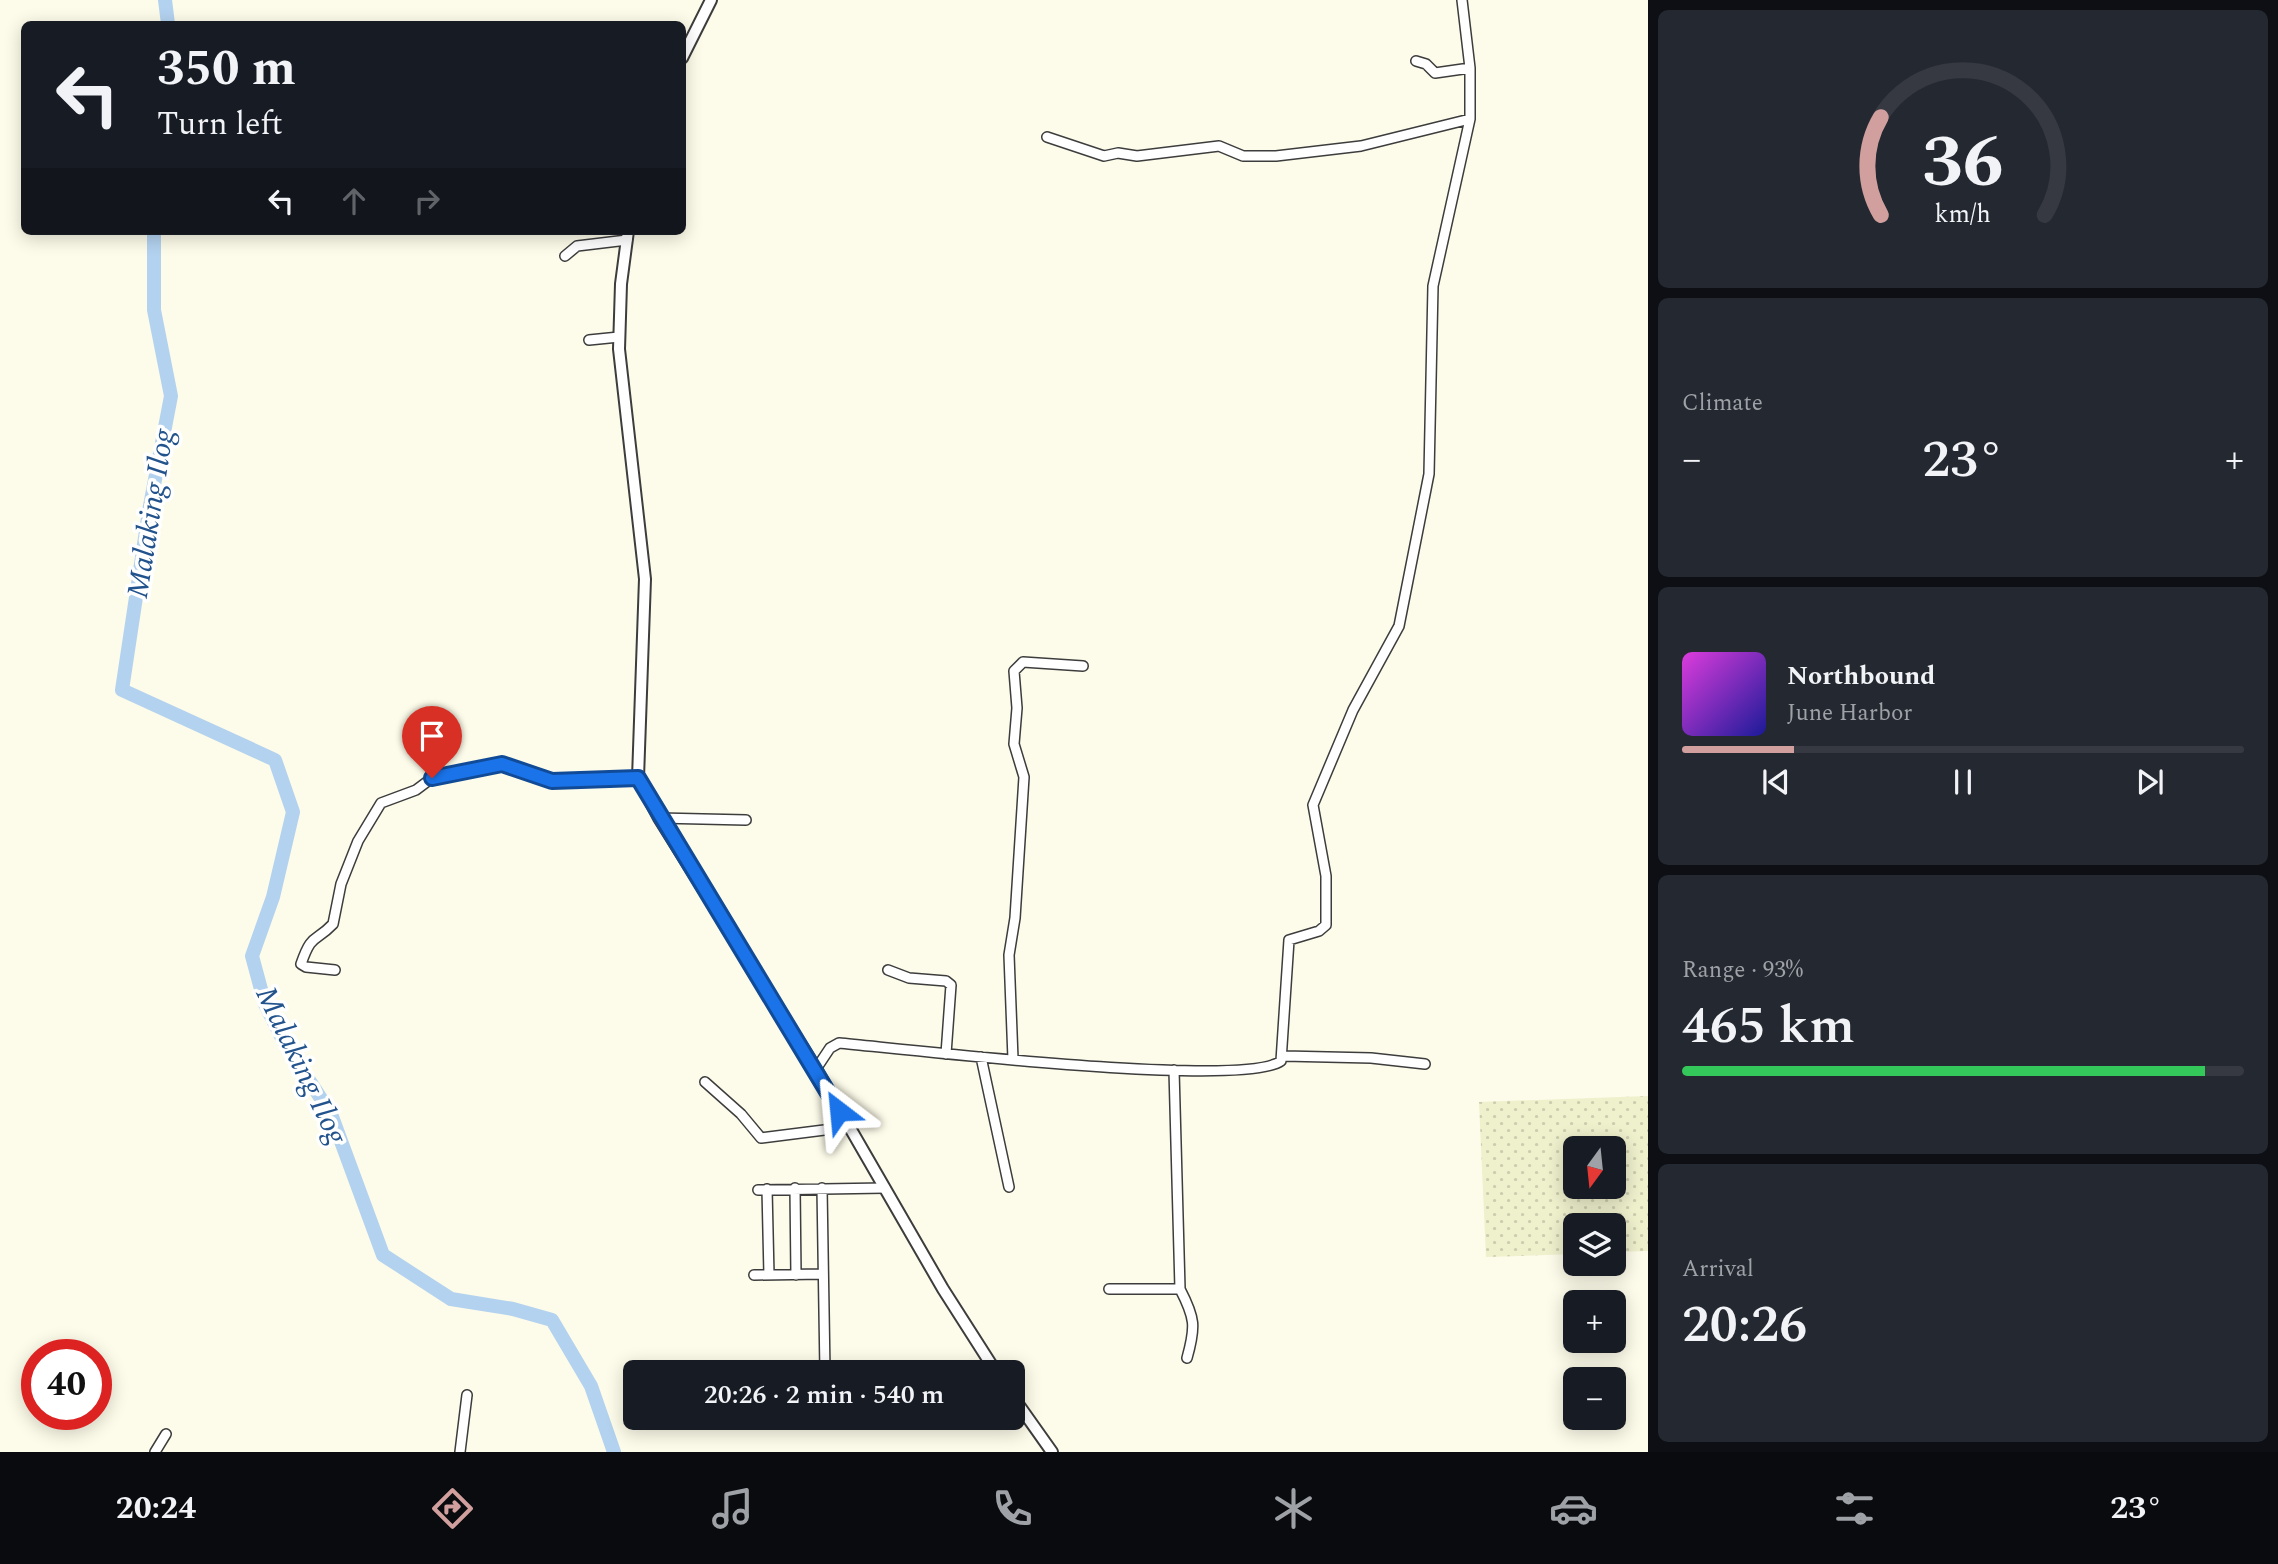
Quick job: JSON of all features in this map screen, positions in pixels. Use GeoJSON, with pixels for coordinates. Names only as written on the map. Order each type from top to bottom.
{"type":"FeatureCollection","features":[{"type":"Feature","properties":{"kind":"street"},"geometry":{"type":"LineString","coordinates":[[686,50],[711,0]]}},
{"type":"Feature","properties":{"kind":"street"},"geometry":{"type":"LineString","coordinates":[[816,1069],[830,1048],[839,1043],[981,1057],[1174,1070],[1262,1069],[1278,1064],[1284,1056],[1289,940],[1319,931],[1326,925],[1325,876],[1313,804],[1353,710],[1399,626],[1425,502],[1432,444],[1433,286],[1470,119],[1470,68],[1462,0]]}},
{"type":"Feature","properties":{"kind":"street"},"geometry":{"type":"LineString","coordinates":[[1416,61],[1426,64],[1435,73],[1470,68]]}},
{"type":"Feature","properties":{"kind":"street"},"geometry":{"type":"LineString","coordinates":[[1047,137],[1104,156],[1118,153],[1137,156],[1219,145],[1243,156],[1276,156],[1362,146],[1470,119]]}},
{"type":"Feature","properties":{"kind":"street"},"geometry":{"type":"LineString","coordinates":[[565,256],[577,246],[628,236],[619,337],[622,386],[645,579],[638,778],[659,818],[816,1069],[968,1331],[988,1360]]}},
{"type":"Feature","properties":{"kind":"street"},"geometry":{"type":"LineString","coordinates":[[589,340],[619,337]]}},
{"type":"Feature","properties":{"kind":"street"},"geometry":{"type":"LineString","coordinates":[[1013,1059],[1009,955],[1015,918],[1024,777],[1014,744],[1017,708],[1014,671],[1023,662],[1083,666]]}},
{"type":"Feature","properties":{"kind":"street"},"geometry":{"type":"LineString","coordinates":[[335,970],[301,964],[307,945],[333,924],[341,884],[358,841],[381,803],[416,790],[432,778],[490,765],[502,764],[552,781],[638,778]]}},
{"type":"Feature","properties":{"kind":"street"},"geometry":{"type":"LineString","coordinates":[[659,818],[746,820]]}},
{"type":"Feature","properties":{"kind":"street"},"geometry":{"type":"LineString","coordinates":[[888,970],[909,978],[946,981],[951,985],[946,1054]]}},
{"type":"Feature","properties":{"kind":"street"},"geometry":{"type":"LineString","coordinates":[[1284,1056],[1371,1058],[1425,1064]]}},
{"type":"Feature","properties":{"kind":"street"},"geometry":{"type":"LineString","coordinates":[[981,1057],[1009,1187]]}},
{"type":"Feature","properties":{"kind":"street"},"geometry":{"type":"LineString","coordinates":[[1174,1070],[1180,1289],[1193,1314],[1195,1331],[1187,1358]]}},
{"type":"Feature","properties":{"kind":"street"},"geometry":{"type":"LineString","coordinates":[[705,1082],[741,1114],[761,1138],[848,1127]]}},
{"type":"Feature","properties":{"kind":"street"},"geometry":{"type":"LineString","coordinates":[[795,1188],[796,1275]]}},
{"type":"Feature","properties":{"kind":"street"},"geometry":{"type":"LineString","coordinates":[[822,1188],[825,1360]]}},
{"type":"Feature","properties":{"kind":"street"},"geometry":{"type":"LineString","coordinates":[[769,1275],[763,1190],[885,1188]]}},
{"type":"Feature","properties":{"kind":"street"},"geometry":{"type":"LineString","coordinates":[[754,1275],[822,1274]]}},
{"type":"Feature","properties":{"kind":"street"},"geometry":{"type":"LineString","coordinates":[[1109,1289],[1180,1289]]}},
{"type":"Feature","properties":{"kind":"street"},"geometry":{"type":"LineString","coordinates":[[460,1452],[467,1395]]}},
{"type":"Feature","properties":{"kind":"street"},"geometry":{"type":"LineString","coordinates":[[1025,1414],[1052,1452]]}},
{"type":"Feature","properties":{"kind":"street"},"geometry":{"type":"LineString","coordinates":[[155,1452],[166,1434]]}},
{"type":"Feature","properties":{"kind":"green space"},"geometry":{"type":"Polygon","coordinates":[[[1648,1096],[1648,1251],[1626,1252],[1626,1213],[1563,1213],[1563,1254],[1486,1257],[1479,1102],[1648,1096]]]}},
{"type":"Feature","properties":{"kind":"waterway","name":"Malaking Ilog"},"geometry":{"type":"LineString","coordinates":[[165,0],[168,21]]}},
{"type":"Feature","properties":{"kind":"waterway","name":"Malaking Ilog"},"geometry":{"type":"LineString","coordinates":[[154,235],[154,310],[171,396],[149,511],[122,690],[275,760],[293,812],[273,897],[252,956],[265,1004],[283,1040],[331,1114],[383,1255],[451,1299],[513,1309],[552,1320],[591,1386],[614,1452]]}},
{"type":"Feature","properties":{"kind":"route"},"geometry":{"type":"LineString","coordinates":[[432,778],[502,764],[552,781],[638,778],[659,818],[839,1111]]}}]}
